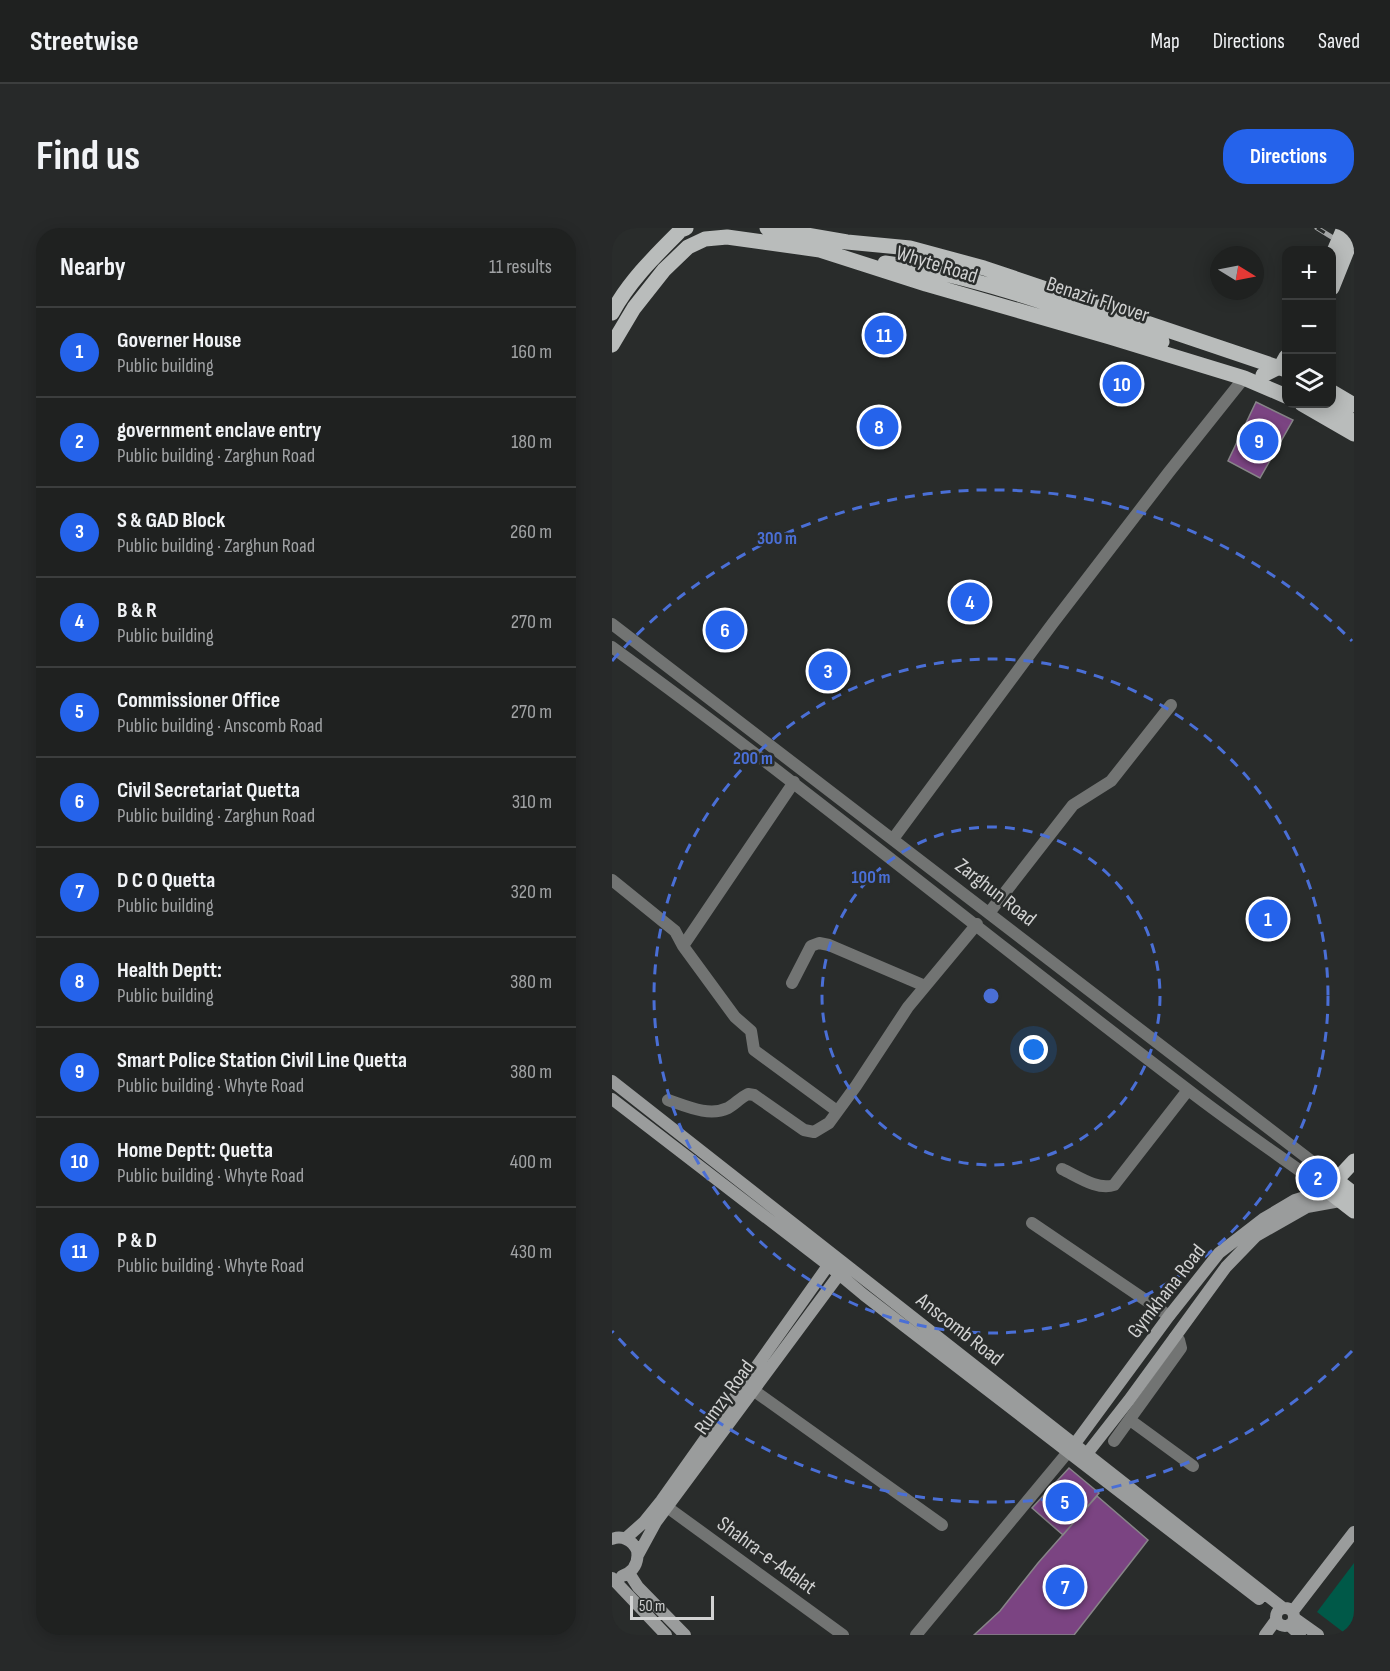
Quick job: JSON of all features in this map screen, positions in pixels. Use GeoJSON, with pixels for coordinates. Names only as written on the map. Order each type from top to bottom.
{"type":"FeatureCollection","features":[{"type":"Feature","properties":{"kind":"main road"},"geometry":{"type":"LineString","coordinates":[[612,313],[619,300],[655,256],[681,230],[686,228]]}},
{"type":"Feature","properties":{"kind":"main road"},"geometry":{"type":"LineString","coordinates":[[767,228],[847,242]]}},
{"type":"Feature","properties":{"kind":"main road"},"geometry":{"type":"LineString","coordinates":[[1336,247],[1344,228]]}},
{"type":"Feature","properties":{"kind":"main road"},"geometry":{"type":"LineString","coordinates":[[1336,278],[1354,233]]}},
{"type":"Feature","properties":{"kind":"main road"},"geometry":{"type":"LineString","coordinates":[[612,345],[634,308],[664,270],[688,247],[705,239],[727,237],[807,248],[846,258]]}},
{"type":"Feature","properties":{"kind":"main road","name":"Whyte Road"},"geometry":{"type":"LineString","coordinates":[[847,242],[918,268]]}},
{"type":"Feature","properties":{"kind":"main road","name":"Whyte Road"},"geometry":{"type":"LineString","coordinates":[[847,242],[910,248],[984,268],[1282,368]]}},
{"type":"Feature","properties":{"kind":"main road","name":"Whyte Road"},"geometry":{"type":"LineString","coordinates":[[846,258],[918,268]]}},
{"type":"Feature","properties":{"kind":"main road","name":"Whyte Road"},"geometry":{"type":"LineString","coordinates":[[846,258],[1244,378],[1282,394]]}},
{"type":"Feature","properties":{"kind":"main road","name":"Benazir Flyover"},"geometry":{"type":"LineString","coordinates":[[918,268],[966,279],[1282,383]]}},
{"type":"Feature","properties":{"kind":"main road"},"geometry":{"type":"LineString","coordinates":[[1263,375],[1282,364]]}},
{"type":"Feature","properties":{"kind":"main road"},"geometry":{"type":"LineString","coordinates":[[1336,394],[1354,405]]}},
{"type":"Feature","properties":{"kind":"main road"},"geometry":{"type":"LineString","coordinates":[[1309,408],[1354,434]]}},
{"type":"Feature","properties":{"kind":"main road"},"geometry":{"type":"LineString","coordinates":[[1329,408],[1354,422]]}},
{"type":"Feature","properties":{"kind":"main road"},"geometry":{"type":"LineString","coordinates":[[1331,1185],[1354,1161]]}},
{"type":"Feature","properties":{"kind":"main road","name":"Zarghun Road"},"geometry":{"type":"LineString","coordinates":[[1331,1185],[1350,1195],[1354,1211]]}},
{"type":"Feature","properties":{"kind":"street"},"geometry":{"type":"LineString","coordinates":[[893,839],[1060,613],[1244,378]]}},
{"type":"Feature","properties":{"kind":"street","name":"Zarghun Road"},"geometry":{"type":"LineString","coordinates":[[612,624],[989,913],[1331,1185]]}},
{"type":"Feature","properties":{"kind":"street","name":"Zarghun Road"},"geometry":{"type":"LineString","coordinates":[[612,647],[794,782],[1188,1090],[1331,1185]]}},
{"type":"Feature","properties":{"kind":"street"},"geometry":{"type":"LineString","coordinates":[[989,913],[1073,805],[1111,781],[1171,705]]}},
{"type":"Feature","properties":{"kind":"street"},"geometry":{"type":"LineString","coordinates":[[683,946],[794,782]]}},
{"type":"Feature","properties":{"kind":"street"},"geometry":{"type":"LineString","coordinates":[[612,880],[675,931],[683,946],[735,1017],[751,1031],[754,1050],[837,1111]]}},
{"type":"Feature","properties":{"kind":"street"},"geometry":{"type":"LineString","coordinates":[[668,1100],[695,1109],[715,1111],[728,1108],[748,1095],[754,1095],[804,1130],[814,1132],[829,1123],[908,1007],[977,924]]}},
{"type":"Feature","properties":{"kind":"street"},"geometry":{"type":"LineString","coordinates":[[792,983],[811,946],[819,943],[829,945],[925,986]]}},
{"type":"Feature","properties":{"kind":"street","name":"Anscomb Road"},"geometry":{"type":"LineString","coordinates":[[612,1081],[843,1269],[1084,1458],[1285,1620],[1300,1635]]}},
{"type":"Feature","properties":{"kind":"street"},"geometry":{"type":"LineString","coordinates":[[1062,1169],[1100,1187],[1108,1188],[1114,1185],[1188,1090]]}},
{"type":"Feature","properties":{"kind":"street","name":"Anscomb Road"},"geometry":{"type":"LineString","coordinates":[[612,1100],[832,1260]]}},
{"type":"Feature","properties":{"kind":"street","name":"Gymkhana Road"},"geometry":{"type":"LineString","coordinates":[[1072,1449],[1219,1252],[1263,1219],[1295,1200],[1331,1185]]}},
{"type":"Feature","properties":{"kind":"street"},"geometry":{"type":"LineString","coordinates":[[1084,1458],[1226,1267],[1256,1236],[1307,1207],[1350,1195]]}},
{"type":"Feature","properties":{"kind":"street"},"geometry":{"type":"LineString","coordinates":[[1032,1223],[1169,1316]]}},
{"type":"Feature","properties":{"kind":"street","name":"Rumzy Road"},"geometry":{"type":"LineString","coordinates":[[626,1538],[644,1522],[661,1501],[832,1260]]}},
{"type":"Feature","properties":{"kind":"street","name":"Rumzy Road"},"geometry":{"type":"LineString","coordinates":[[629,1573],[636,1565],[638,1555],[667,1506],[843,1269]]}},
{"type":"Feature","properties":{"kind":"street"},"geometry":{"type":"LineString","coordinates":[[1113,1441],[1181,1348],[1179,1340],[1175,1337]]}},
{"type":"Feature","properties":{"kind":"street"},"geometry":{"type":"LineString","coordinates":[[753,1390],[942,1525]]}},
{"type":"Feature","properties":{"kind":"street"},"geometry":{"type":"LineString","coordinates":[[1130,1420],[1193,1466]]}},
{"type":"Feature","properties":{"kind":"street"},"geometry":{"type":"LineString","coordinates":[[916,1635],[1072,1449]]}},
{"type":"Feature","properties":{"kind":"street","name":"Shahra-e-Adalat"},"geometry":{"type":"LineString","coordinates":[[667,1506],[843,1635]]}},
{"type":"Feature","properties":{"kind":"street"},"geometry":{"type":"LineString","coordinates":[[1265,1635],[1285,1620],[1354,1532]]}},
{"type":"Feature","properties":{"kind":"street"},"geometry":{"type":"LineString","coordinates":[[612,1539],[626,1538],[634,1545],[638,1555]]}},
{"type":"Feature","properties":{"kind":"street"},"geometry":{"type":"LineString","coordinates":[[612,1577],[629,1573],[638,1587],[685,1635]]}},
{"type":"Feature","properties":{"kind":"street"},"geometry":{"type":"LineString","coordinates":[[612,1577],[666,1635]]}},
{"type":"Feature","properties":{"kind":"street","name":"Anscomb Road"},"geometry":{"type":"LineString","coordinates":[[1285,1620],[1318,1635]]}},
{"type":"Feature","properties":{"kind":"green space"},"geometry":{"type":"Polygon","coordinates":[[[1354,1563],[1354,1635],[1347,1635],[1317,1612],[1354,1563]]]}},
{"type":"Feature","properties":{"kind":"building"},"geometry":{"type":"Polygon","coordinates":[[[1256,402],[1293,420],[1260,478],[1228,461],[1256,402]]]}},
{"type":"Feature","properties":{"kind":"building"},"geometry":{"type":"Polygon","coordinates":[[[1069,1468],[1099,1493],[1063,1535],[1032,1508],[1069,1468]]]}},
{"type":"Feature","properties":{"kind":"building"},"geometry":{"type":"Polygon","coordinates":[[[1097,1496],[1148,1540],[1074,1635],[974,1635],[1000,1611],[1038,1563],[1097,1496]]]}},
{"type":"Feature","properties":{"kind":"railway"},"geometry":{"type":"LineString","coordinates":[[1317,228],[1354,251]]}},
{"type":"Feature","properties":{"kind":"place","name":"P & D"},"geometry":{"type":"Point","coordinates":[884,335]}},
{"type":"Feature","properties":{"kind":"place","name":"Home Deptt: Quetta"},"geometry":{"type":"Point","coordinates":[1122,384]}},
{"type":"Feature","properties":{"kind":"place","name":"Health Deptt:"},"geometry":{"type":"Point","coordinates":[879,427]}},
{"type":"Feature","properties":{"kind":"place","name":"Smart Police Station Civil Line Quetta"},"geometry":{"type":"Point","coordinates":[1259,441]}},
{"type":"Feature","properties":{"kind":"place","name":"B & R"},"geometry":{"type":"Point","coordinates":[970,602]}},
{"type":"Feature","properties":{"kind":"place","name":"Civil Secretariat Quetta"},"geometry":{"type":"Point","coordinates":[725,630]}},
{"type":"Feature","properties":{"kind":"place","name":"S & GAD Block"},"geometry":{"type":"Point","coordinates":[828,671]}},
{"type":"Feature","properties":{"kind":"place","name":"Governer House"},"geometry":{"type":"Point","coordinates":[1268,919]}},
{"type":"Feature","properties":{"kind":"place","name":"government enclave entry"},"geometry":{"type":"Point","coordinates":[1318,1178]}},
{"type":"Feature","properties":{"kind":"place","name":"Commissioner Office"},"geometry":{"type":"Point","coordinates":[1065,1502]}},
{"type":"Feature","properties":{"kind":"place","name":"D C O Quetta"},"geometry":{"type":"Point","coordinates":[1065,1587]}}]}
